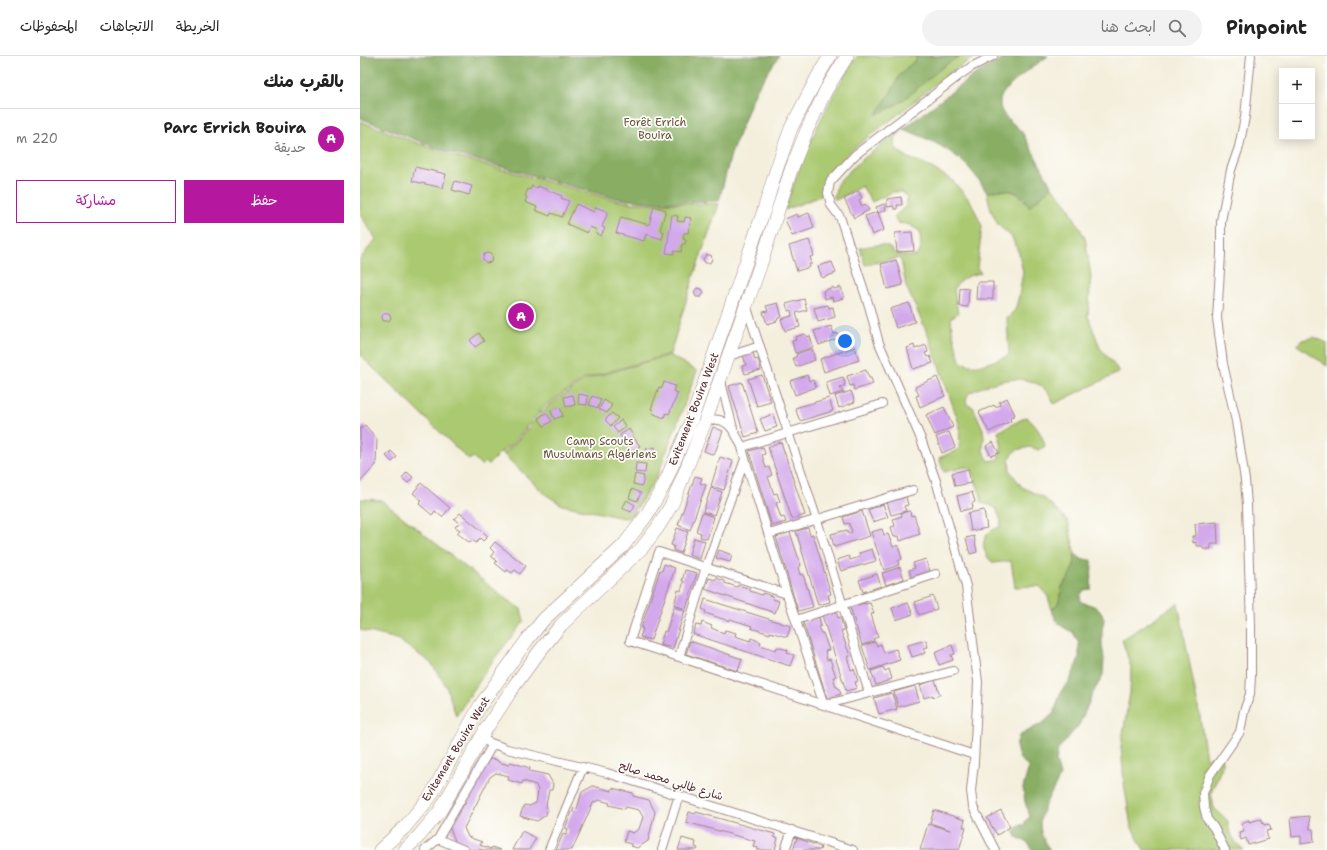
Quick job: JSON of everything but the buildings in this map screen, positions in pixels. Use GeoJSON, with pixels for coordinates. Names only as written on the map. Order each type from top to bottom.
{"type":"FeatureCollection","features":[{"type":"Feature","properties":{"kind":"highway","name":"Evitement Bouira West"},"geometry":{"type":"LineString","coordinates":[[380,850],[404,828],[430,797],[480,706],[527,640],[544,619],[623,546],[646,516],[664,485],[690,427],[791,128],[830,56]]}},
{"type":"Feature","properties":{"kind":"highway","name":"Evitement Bouira West"},"geometry":{"type":"LineString","coordinates":[[405,850],[440,811],[497,710],[561,625],[642,548],[658,527],[672,504],[705,422],[729,356],[791,170],[807,130],[826,90],[847,56]]}},
{"type":"Feature","properties":{"kind":"street"},"geometry":{"type":"LineString","coordinates":[[993,56],[971,67],[957,77],[855,156],[830,182],[828,193],[831,205],[840,217],[869,306],[879,343],[921,439],[935,476],[966,586],[978,682],[971,791],[973,808],[995,850]]}},
{"type":"Feature","properties":{"kind":"street"},"geometry":{"type":"LineString","coordinates":[[1225,850],[1214,828],[1207,819],[1204,808],[1203,793],[1210,775],[1240,732],[1252,676],[1245,480],[1236,421],[1223,364],[1217,318],[1221,254],[1221,221],[1231,170],[1239,147],[1246,117],[1251,56]]}},
{"type":"Feature","properties":{"kind":"street"},"geometry":{"type":"LineString","coordinates":[[746,305],[817,520],[870,693]]}},
{"type":"Feature","properties":{"kind":"street"},"geometry":{"type":"LineString","coordinates":[[729,356],[760,346]]}},
{"type":"Feature","properties":{"kind":"street"},"geometry":{"type":"LineString","coordinates":[[722,373],[722,386],[733,428],[742,447],[787,594],[824,705]]}},
{"type":"Feature","properties":{"kind":"street"},"geometry":{"type":"LineString","coordinates":[[742,447],[882,404]]}},
{"type":"Feature","properties":{"kind":"street"},"geometry":{"type":"LineString","coordinates":[[705,422],[717,419],[733,428]]}},
{"type":"Feature","properties":{"kind":"street"},"geometry":{"type":"LineString","coordinates":[[679,657],[706,567],[745,459]]}},
{"type":"Feature","properties":{"kind":"street"},"geometry":{"type":"LineString","coordinates":[[769,534],[913,490]]}},
{"type":"Feature","properties":{"kind":"street"},"geometry":{"type":"LineString","coordinates":[[787,594],[659,552],[630,641],[974,755]]}},
{"type":"Feature","properties":{"kind":"street"},"geometry":{"type":"LineString","coordinates":[[796,620],[936,574]]}},
{"type":"Feature","properties":{"kind":"street"},"geometry":{"type":"LineString","coordinates":[[824,705],[953,671]]}},
{"type":"Feature","properties":{"kind":"street","name":"شارع طالبي محمد صالح"},"geometry":{"type":"LineString","coordinates":[[480,739],[507,749],[583,767],[679,795],[853,850]]}},
{"type":"Feature","properties":{"kind":"street"},"geometry":{"type":"LineString","coordinates":[[425,850],[438,838],[493,744]]}},
{"type":"Feature","properties":{"kind":"street"},"geometry":{"type":"LineString","coordinates":[[549,850],[583,767]]}},
{"type":"Feature","properties":{"kind":"street"},"geometry":{"type":"LineString","coordinates":[[662,850],[679,795]]}},
{"type":"Feature","properties":{"kind":"street"},"geometry":{"type":"LineString","coordinates":[[785,850],[792,830]]}},
{"type":"Feature","properties":{"kind":"street"},"geometry":{"type":"LineString","coordinates":[[438,838],[464,850]]}},
{"type":"Feature","properties":{"kind":"green space","name":"Forêt Errich Bouira"},"geometry":{"type":"Polygon","coordinates":[[[360,56],[779,56],[756,90],[731,154],[719,201],[666,202],[614,198],[447,152],[360,118],[360,56]]]}},
{"type":"Feature","properties":{"kind":"green space"},"geometry":{"type":"Polygon","coordinates":[[[857,56],[978,56],[947,75],[852,150],[830,173],[824,185],[823,195],[785,210],[799,169],[816,130],[845,74],[857,56]]]}},
{"type":"Feature","properties":{"kind":"green space"},"geometry":{"type":"Polygon","coordinates":[[[917,56],[960,56],[952,60],[903,100],[876,115],[891,92],[899,76],[915,61],[917,56]]]}},
{"type":"Feature","properties":{"kind":"green space"},"geometry":{"type":"Polygon","coordinates":[[[1008,56],[1048,56],[1008,87],[1000,100],[1000,106],[1003,114],[1022,132],[1052,187],[1029,207],[1024,198],[1016,192],[1002,190],[987,193],[971,170],[951,153],[929,140],[903,129],[974,75],[1008,56]]]}},
{"type":"Feature","properties":{"kind":"green space"},"geometry":{"type":"Polygon","coordinates":[[[360,121],[446,154],[614,200],[634,203],[719,204],[693,278],[670,354],[584,379],[545,406],[511,445],[489,464],[485,462],[482,466],[473,457],[469,460],[360,355],[360,259],[376,239],[360,214],[360,121]]]}},
{"type":"Feature","properties":{"kind":"green space"},"geometry":{"type":"Polygon","coordinates":[[[903,129],[896,137],[894,144],[898,151],[911,159],[923,163],[952,180],[971,202],[982,226],[977,268],[981,273],[965,278],[954,289],[958,313],[951,318],[952,330],[960,361],[966,364],[978,365],[1009,355],[1007,318],[1015,310],[1023,272],[1019,253],[1011,236],[998,225],[991,210],[987,193],[999,190],[1011,191],[1021,197],[1029,207],[1052,187],[1067,204],[1085,238],[1091,276],[1088,316],[1100,348],[1120,372],[1054,404],[1046,390],[1038,384],[1028,380],[1018,379],[987,385],[969,393],[966,399],[967,405],[973,407],[983,429],[983,451],[989,461],[998,459],[1001,452],[998,432],[1026,417],[1033,423],[1042,438],[1045,446],[1039,450],[1030,447],[1016,450],[1009,459],[1010,471],[1022,487],[1044,498],[1068,521],[1075,554],[1074,566],[1068,579],[1062,586],[1058,603],[1052,610],[1048,597],[1039,586],[1015,587],[1011,561],[993,563],[985,553],[985,538],[988,533],[1000,527],[1001,521],[996,508],[981,503],[981,496],[971,468],[966,467],[944,472],[939,458],[959,449],[960,426],[928,335],[906,286],[901,260],[898,258],[865,265],[860,248],[869,246],[884,245],[888,246],[894,253],[905,256],[917,256],[921,249],[920,231],[907,224],[898,223],[894,217],[906,206],[907,197],[903,192],[893,192],[872,202],[862,186],[836,200],[834,197],[837,184],[844,176],[859,162],[903,129]]]}},
{"type":"Feature","properties":{"kind":"green space"},"geometry":{"type":"Polygon","coordinates":[[[1314,337],[1327,343],[1327,366],[1297,345],[1302,340],[1314,337]]]}},
{"type":"Feature","properties":{"kind":"green space","name":"Camp Scouts Musulmans Algériens"},"geometry":{"type":"Polygon","coordinates":[[[669,355],[697,371],[656,479],[631,517],[624,518],[562,505],[545,494],[503,454],[547,407],[585,380],[669,355]]]}},
{"type":"Feature","properties":{"kind":"green space"},"geometry":{"type":"Polygon","coordinates":[[[360,499],[381,500],[506,599],[521,609],[524,621],[494,659],[456,716],[446,686],[431,663],[397,639],[360,630],[360,499]]]}},
{"type":"Feature","properties":{"kind":"green space"},"geometry":{"type":"Polygon","coordinates":[[[1075,554],[1083,560],[1092,560],[1091,589],[1084,590],[1080,596],[1081,602],[1094,606],[1102,613],[1104,620],[1102,630],[1104,659],[1103,675],[1093,693],[1079,725],[1058,749],[1056,761],[1060,776],[1042,812],[1040,821],[1044,840],[1050,850],[1032,850],[1026,842],[1016,837],[1014,832],[1019,825],[1025,825],[1025,821],[1030,817],[1025,802],[1023,788],[1028,770],[1027,765],[1019,758],[1016,746],[1019,736],[1044,722],[1054,713],[1061,691],[1069,682],[1079,657],[1079,644],[1073,632],[1059,624],[1052,610],[1058,603],[1062,586],[1068,579],[1074,566],[1075,554]]]}},
{"type":"Feature","properties":{"kind":"green space"},"geometry":{"type":"Polygon","coordinates":[[[1178,603],[1200,717],[1206,759],[1214,756],[1220,756],[1223,764],[1211,793],[1214,808],[1228,821],[1229,829],[1235,842],[1244,850],[1144,850],[1131,826],[1124,783],[1121,746],[1130,692],[1131,667],[1122,640],[1178,603]]]}},
{"type":"Feature","properties":{"kind":"place","name":"Parc Errich Bouira"},"geometry":{"type":"Point","coordinates":[521,316]}}]}
